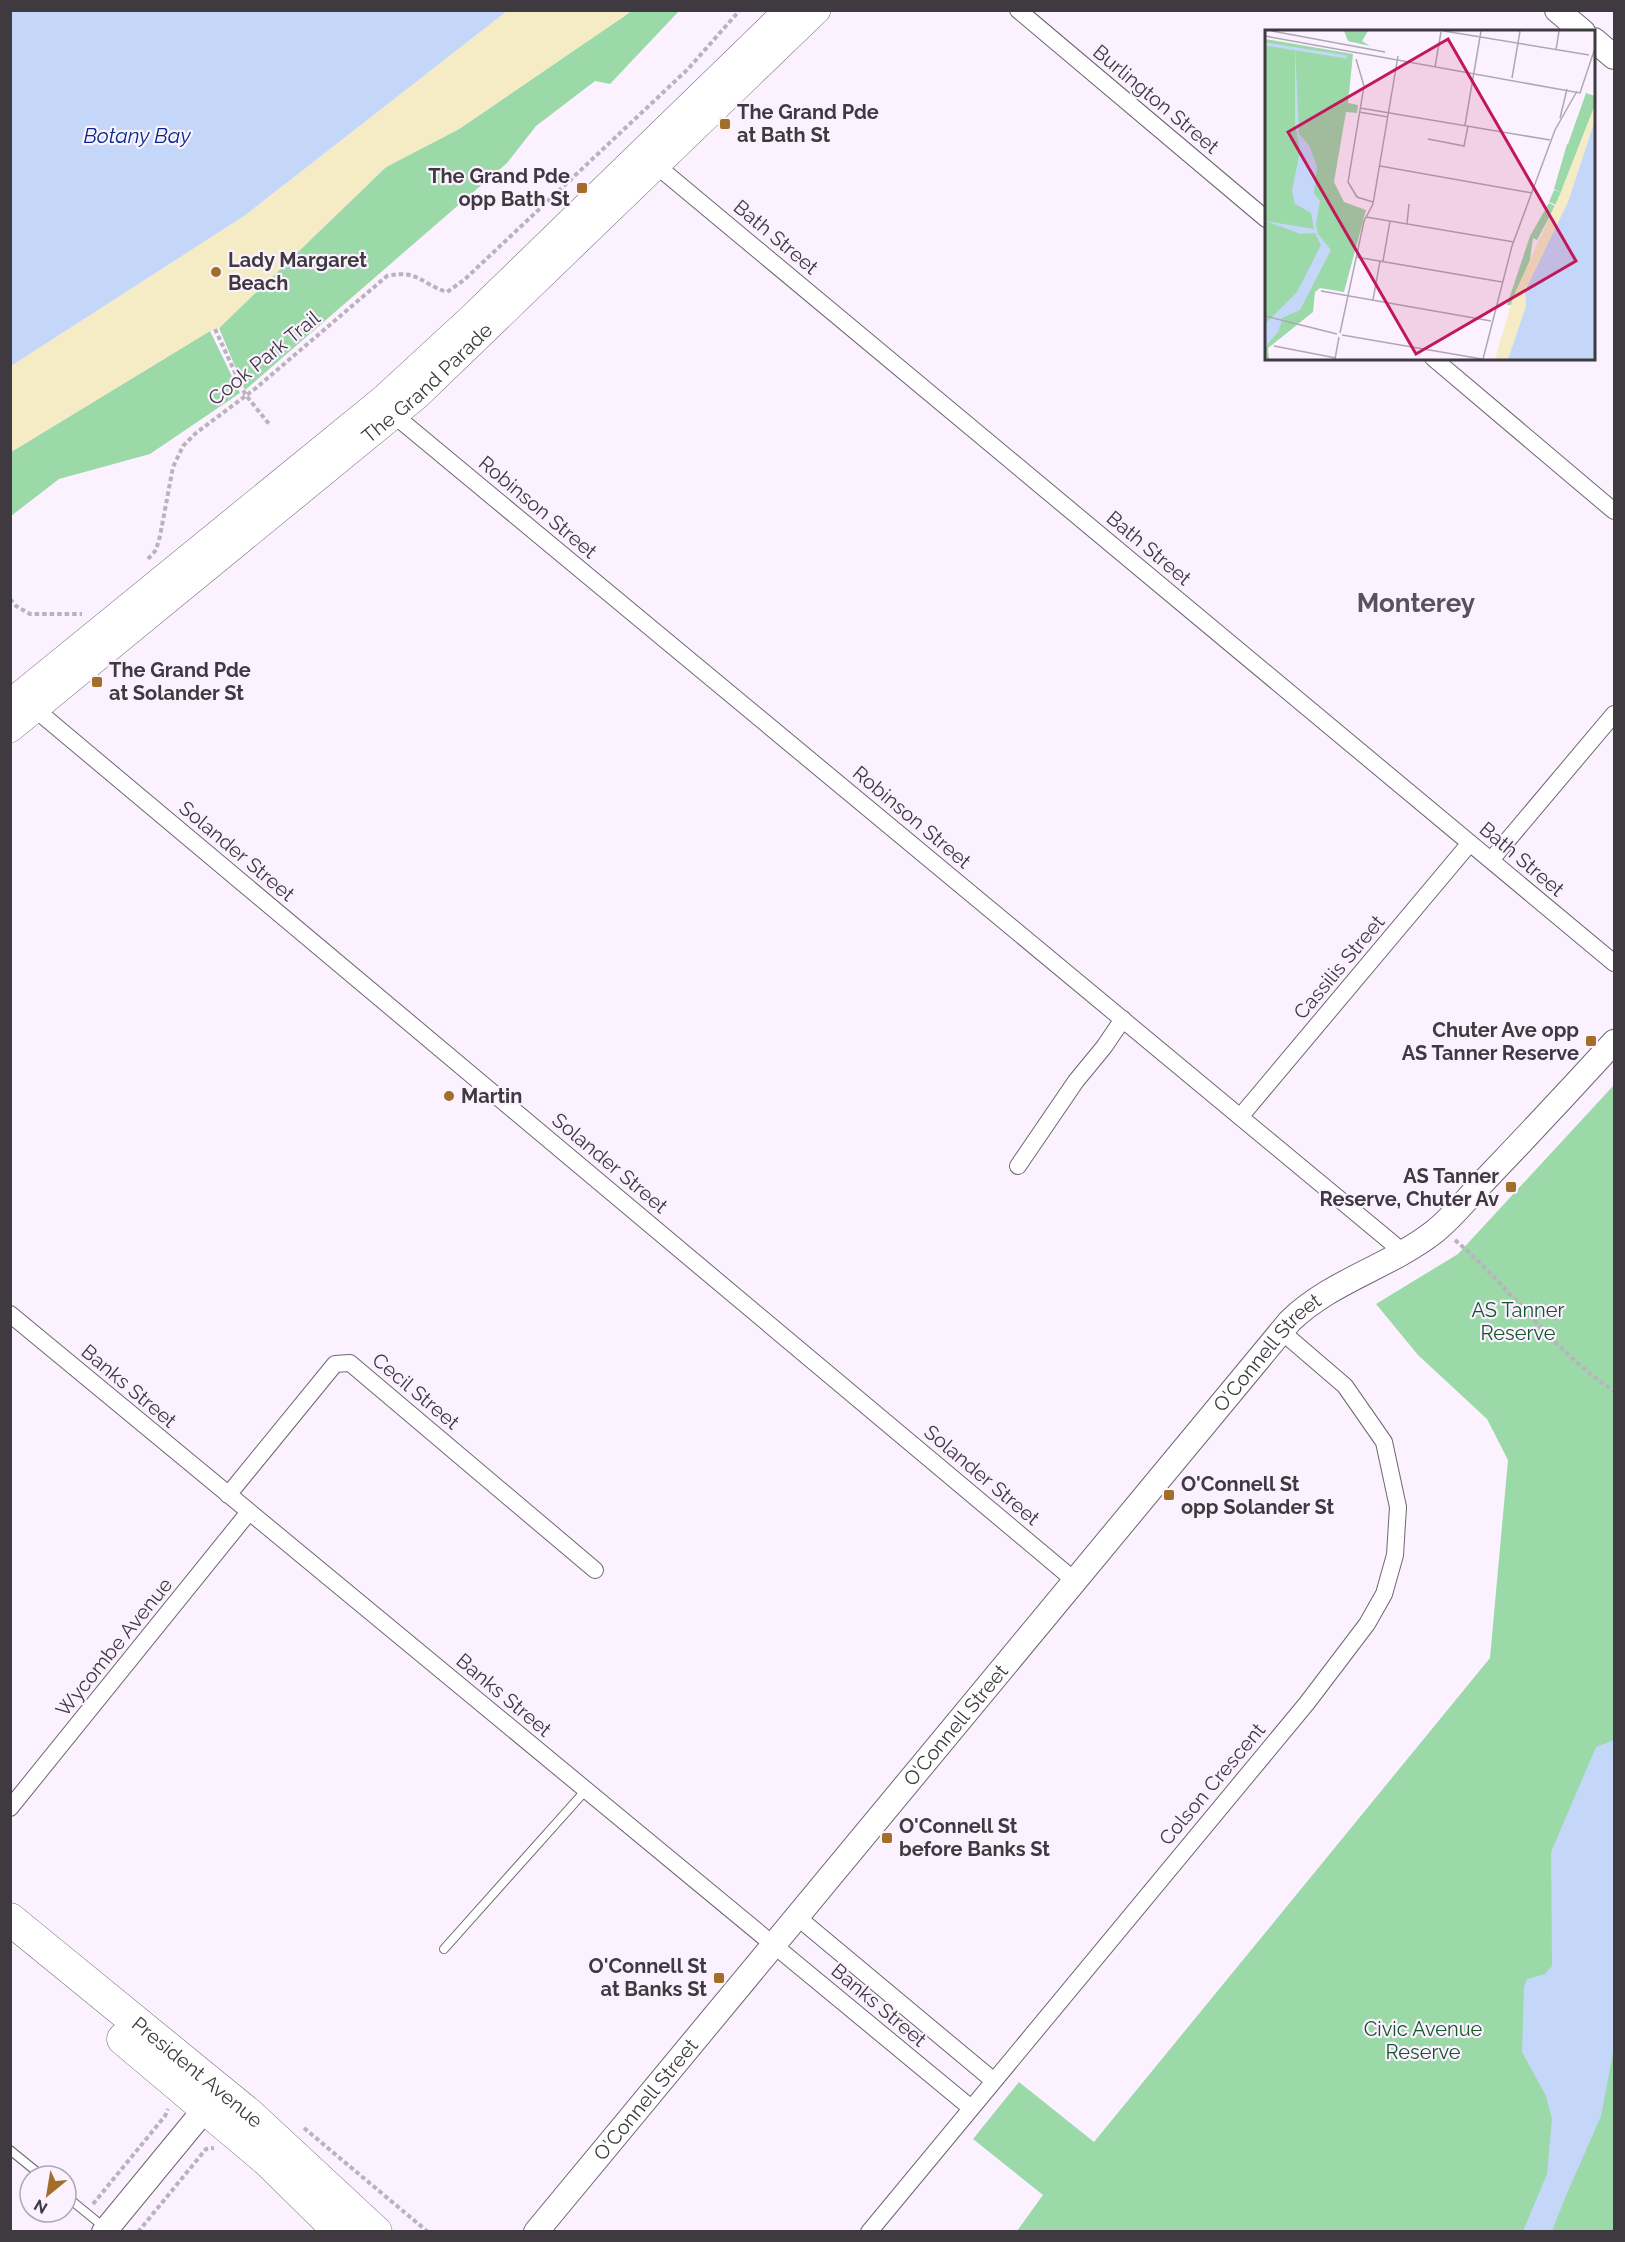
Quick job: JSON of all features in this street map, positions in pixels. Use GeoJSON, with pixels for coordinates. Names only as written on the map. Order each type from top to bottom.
{"type":"FeatureCollection","features":[{"type":"Feature","properties":{"kind":"highway","name":"President Avenue"},"geometry":{"type":"LineString","coordinates":[[10,1919],[213,2100],[268,2162],[340,2232]]}},
{"type":"Feature","properties":{"kind":"highway","name":"President Avenue"},"geometry":{"type":"LineString","coordinates":[[10,1945],[213,2100],[281,2143],[376,2232]]}},
{"type":"Feature","properties":{"kind":"main road","name":"The Grand Parade"},"geometry":{"type":"LineString","coordinates":[[10,729],[23,706],[383,399],[471,318],[788,10]]}},
{"type":"Feature","properties":{"kind":"main road","name":"The Grand Parade"},"geometry":{"type":"LineString","coordinates":[[23,706],[394,415],[464,352],[817,10]]}},
{"type":"Feature","properties":{"kind":"main road"},"geometry":{"type":"LineString","coordinates":[[1557,10],[1581,30]]}},
{"type":"Feature","properties":{"kind":"main road"},"geometry":{"type":"LineString","coordinates":[[1595,42],[1614,57]]}},
{"type":"Feature","properties":{"kind":"main road","name":"O'Connell Street"},"geometry":{"type":"LineString","coordinates":[[536,2232],[1281,1331],[1303,1309],[1326,1293],[1403,1252],[1435,1231],[1524,1140],[1614,1042]]}},
{"type":"Feature","properties":{"kind":"main road"},"geometry":{"type":"LineString","coordinates":[[106,2231],[213,2100]]}},
{"type":"Feature","properties":{"kind":"street","name":"Burlington Street"},"geometry":{"type":"LineString","coordinates":[[1018,10],[1265,218]]}},
{"type":"Feature","properties":{"kind":"street","name":"Bath Street"},"geometry":{"type":"LineString","coordinates":[[657,166],[1614,963]]}},
{"type":"Feature","properties":{"kind":"street"},"geometry":{"type":"LineString","coordinates":[[1434,360],[1614,511]]}},
{"type":"Feature","properties":{"kind":"street","name":"Robinson Street"},"geometry":{"type":"LineString","coordinates":[[394,415],[1403,1252]]}},
{"type":"Feature","properties":{"kind":"street","name":"Solander Street"},"geometry":{"type":"LineString","coordinates":[[23,706],[1074,1580]]}},
{"type":"Feature","properties":{"kind":"street"},"geometry":{"type":"LineString","coordinates":[[1491,860],[1614,714]]}},
{"type":"Feature","properties":{"kind":"street","name":"Cassilis Street"},"geometry":{"type":"LineString","coordinates":[[1240,1117],[1470,843]]}},
{"type":"Feature","properties":{"kind":"street"},"geometry":{"type":"LineString","coordinates":[[1018,1166],[1076,1081],[1123,1019]]}},
{"type":"Feature","properties":{"kind":"street","name":"Banks Street"},"geometry":{"type":"LineString","coordinates":[[10,1314],[971,2108]]}},
{"type":"Feature","properties":{"kind":"street","name":"Colson Crescent"},"geometry":{"type":"LineString","coordinates":[[869,2232],[1307,1703],[1367,1624],[1384,1594],[1395,1555],[1398,1507],[1384,1442],[1345,1386],[1281,1331]]}},
{"type":"Feature","properties":{"kind":"street","name":"Cecil Street"},"geometry":{"type":"LineString","coordinates":[[228,1495],[335,1364],[350,1363],[595,1570]]}},
{"type":"Feature","properties":{"kind":"street","name":"Wycombe Avenue"},"geometry":{"type":"LineString","coordinates":[[10,1809],[249,1512]]}},
{"type":"Feature","properties":{"kind":"street","name":"Banks Street"},"geometry":{"type":"LineString","coordinates":[[796,1916],[994,2081]]}},
{"type":"Feature","properties":{"kind":"lane"},"geometry":{"type":"LineString","coordinates":[[444,1949],[586,1790]]}},
{"type":"Feature","properties":{"kind":"lane"},"geometry":{"type":"LineString","coordinates":[[10,2150],[27,2164]]}},
{"type":"Feature","properties":{"kind":"lane"},"geometry":{"type":"LineString","coordinates":[[78,2206],[106,2231]]}},
{"type":"Feature","properties":{"kind":"path","name":"Cook Park Trail"},"geometry":{"type":"LineString","coordinates":[[147,560],[156,550],[160,536],[173,467],[183,446],[196,433],[245,394],[256,388],[387,276],[400,273],[416,276],[447,292],[464,280],[688,69],[740,10]]}},
{"type":"Feature","properties":{"kind":"path"},"geometry":{"type":"LineString","coordinates":[[215,329],[245,394],[269,424]]}},
{"type":"Feature","properties":{"kind":"path"},"geometry":{"type":"LineString","coordinates":[[10,599],[16,606],[30,614],[81,615],[90,608]]}},
{"type":"Feature","properties":{"kind":"path"},"geometry":{"type":"LineString","coordinates":[[1435,1231],[1455,1239],[1581,1367],[1614,1391]]}},
{"type":"Feature","properties":{"kind":"path"},"geometry":{"type":"LineString","coordinates":[[86,2212],[165,2116],[169,2104]]}},
{"type":"Feature","properties":{"kind":"path"},"geometry":{"type":"LineString","coordinates":[[302,2126],[428,2232]]}},
{"type":"Feature","properties":{"kind":"path"},"geometry":{"type":"LineString","coordinates":[[138,2232],[206,2149],[223,2146]]}},
{"type":"Feature","properties":{"kind":"green space"},"geometry":{"type":"Polygon","coordinates":[[[631,11],[679,11],[610,84],[595,81],[536,126],[507,163],[245,390],[219,328],[386,167],[459,129],[631,11]]]}},
{"type":"Feature","properties":{"kind":"green space"},"geometry":{"type":"Polygon","coordinates":[[[210,331],[240,393],[150,454],[59,479],[11,516],[11,452],[210,331]]]}},
{"type":"Feature","properties":{"kind":"green space","name":"Civic Avenue Reserve"},"geometry":{"type":"Polygon","coordinates":[[[1614,1085],[1614,2231],[1017,2231],[1043,2195],[973,2139],[1019,2082],[1094,2142],[1490,1658],[1508,1460],[1487,1419],[1418,1355],[1376,1304],[1458,1254],[1614,1085]]]}},
{"type":"Feature","properties":{"kind":"sand","name":"Lady Margaret Beach"},"geometry":{"type":"Polygon","coordinates":[[[507,11],[631,11],[459,129],[386,167],[219,328],[210,331],[11,452],[11,366],[244,216],[507,11]]]}},
{"type":"Feature","properties":{"kind":"water","name":"Botany Bay"},"geometry":{"type":"Polygon","coordinates":[[[11,10],[507,11],[244,216],[11,366],[11,10]]]}},
{"type":"Feature","properties":{"kind":"water"},"geometry":{"type":"Polygon","coordinates":[[[1614,1740],[1614,2047],[1601,2116],[1552,2231],[1523,2231],[1547,2174],[1552,2119],[1546,2096],[1522,2052],[1524,1987],[1527,1979],[1545,1974],[1552,1966],[1551,1852],[1596,1747],[1614,1740]]]}},
{"type":"Feature","properties":{"kind":"place","name":"The Grand Pde at Bath St"},"geometry":{"type":"Point","coordinates":[725,124]}},
{"type":"Feature","properties":{"kind":"place","name":"The Grand Pde opp Bath St"},"geometry":{"type":"Point","coordinates":[582,188]}},
{"type":"Feature","properties":{"kind":"place","name":"Lady Margaret Beach"},"geometry":{"type":"Point","coordinates":[216,272]}},
{"type":"Feature","properties":{"kind":"place","name":"The Grand Pde at Solander St"},"geometry":{"type":"Point","coordinates":[97,682]}},
{"type":"Feature","properties":{"kind":"place","name":"Chuter Ave opp AS Tanner Reserve"},"geometry":{"type":"Point","coordinates":[1591,1041]}},
{"type":"Feature","properties":{"kind":"place","name":"Martin"},"geometry":{"type":"Point","coordinates":[449,1096]}},
{"type":"Feature","properties":{"kind":"place","name":"AS Tanner Reserve, Chuter Av"},"geometry":{"type":"Point","coordinates":[1511,1187]}},
{"type":"Feature","properties":{"kind":"place","name":"O'Connell St opp Solander St"},"geometry":{"type":"Point","coordinates":[1169,1495]}},
{"type":"Feature","properties":{"kind":"place","name":"O'Connell St before Banks St"},"geometry":{"type":"Point","coordinates":[887,1838]}},
{"type":"Feature","properties":{"kind":"place","name":"O'Connell St at Banks St"},"geometry":{"type":"Point","coordinates":[719,1978]}},
{"type":"Feature","properties":{"kind":"district","name":"Monterey"},"geometry":{"type":"Point","coordinates":[1416,603]}},
{"type":"Feature","properties":{"kind":"park label","name":"AS Tanner Reserve"},"geometry":{"type":"Point","coordinates":[1518,1322]}}]}
